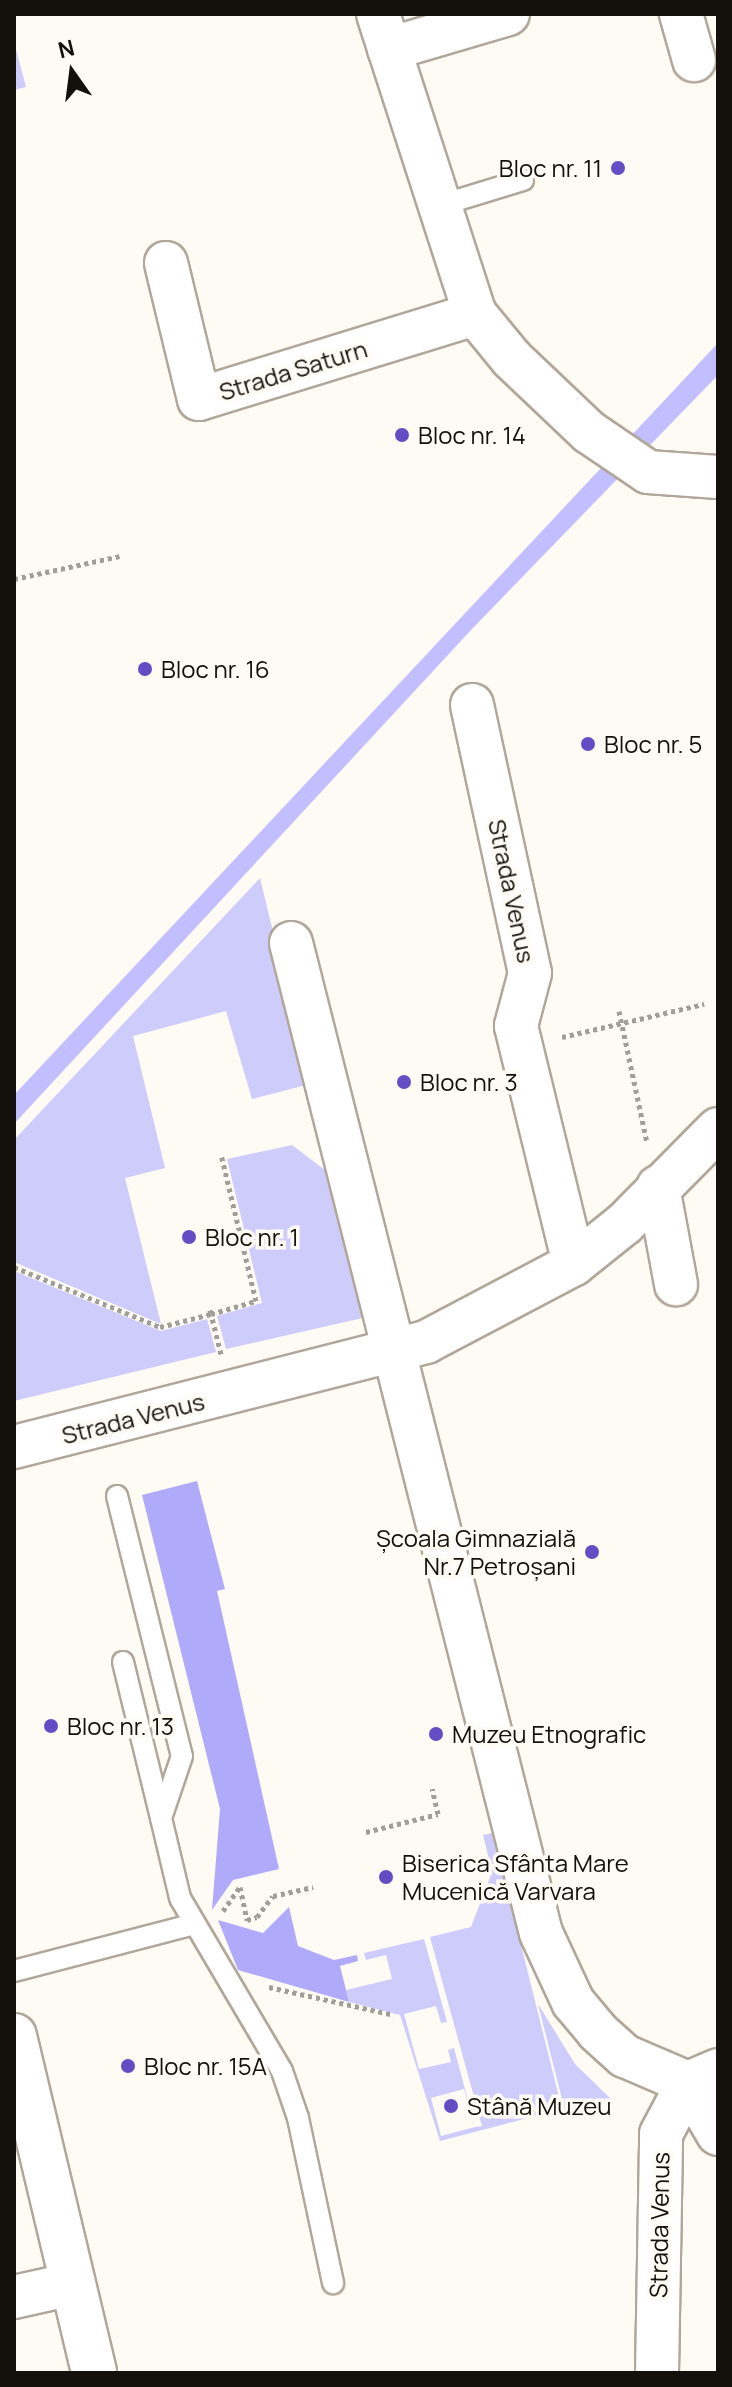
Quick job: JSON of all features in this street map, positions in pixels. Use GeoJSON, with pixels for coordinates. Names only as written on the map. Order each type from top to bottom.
{"type":"FeatureCollection","features":[{"type":"Feature","properties":{"kind":"street"},"geometry":{"type":"LineString","coordinates":[[508,14],[383,32],[475,314],[512,359],[589,432],[648,472],[718,477]]}},
{"type":"Feature","properties":{"kind":"street"},"geometry":{"type":"LineString","coordinates":[[681,14],[694,60]]}},
{"type":"Feature","properties":{"kind":"street","name":"Strada Saturn"},"geometry":{"type":"LineString","coordinates":[[166,263],[199,399],[475,314]]}},
{"type":"Feature","properties":{"kind":"street","name":"Strada Venus"},"geometry":{"type":"LineString","coordinates":[[472,705],[530,973],[516,1026],[574,1264]]}},
{"type":"Feature","properties":{"kind":"street"},"geometry":{"type":"LineString","coordinates":[[291,943],[392,1353],[541,1933],[573,2002],[598,2032],[625,2056],[703,2076],[718,2134]]}},
{"type":"Feature","properties":{"kind":"street","name":"Strada Venus"},"geometry":{"type":"LineString","coordinates":[[14,1447],[392,1353],[439,1336],[574,1264],[718,1129]]}},
{"type":"Feature","properties":{"kind":"street"},"geometry":{"type":"LineString","coordinates":[[658,1187],[676,1284]]}},
{"type":"Feature","properties":{"kind":"street"},"geometry":{"type":"LineString","coordinates":[[14,2036],[94,2373]]}},
{"type":"Feature","properties":{"kind":"street","name":"Strada Venus"},"geometry":{"type":"LineString","coordinates":[[657,2373],[661,2134],[703,2076]]}},
{"type":"Feature","properties":{"kind":"street"},"geometry":{"type":"LineString","coordinates":[[14,2297],[72,2284]]}},
{"type":"Feature","properties":{"kind":"lane"},"geometry":{"type":"LineString","coordinates":[[438,206],[523,180]]}},
{"type":"Feature","properties":{"kind":"lane"},"geometry":{"type":"LineString","coordinates":[[117,1496],[182,1756],[161,1818]]}},
{"type":"Feature","properties":{"kind":"lane"},"geometry":{"type":"LineString","coordinates":[[123,1662],[180,1898],[282,2071],[298,2118],[333,2283]]}},
{"type":"Feature","properties":{"kind":"lane"},"geometry":{"type":"LineString","coordinates":[[14,1971],[194,1924]]}},
{"type":"Feature","properties":{"kind":"path"},"geometry":{"type":"LineString","coordinates":[[14,579],[120,556]]}},
{"type":"Feature","properties":{"kind":"path"},"geometry":{"type":"LineString","coordinates":[[516,1026],[532,1043],[704,1004]]}},
{"type":"Feature","properties":{"kind":"path"},"geometry":{"type":"LineString","coordinates":[[619,1011],[658,1187]]}},
{"type":"Feature","properties":{"kind":"path"},"geometry":{"type":"LineString","coordinates":[[14,1267],[160,1327],[256,1301],[221,1154]]}},
{"type":"Feature","properties":{"kind":"path"},"geometry":{"type":"LineString","coordinates":[[209,1307],[224,1362]]}},
{"type":"Feature","properties":{"kind":"path"},"geometry":{"type":"LineString","coordinates":[[366,1832],[438,1814],[432,1789]]}},
{"type":"Feature","properties":{"kind":"path"},"geometry":{"type":"LineString","coordinates":[[222,1913],[240,1887],[247,1920],[257,1917],[273,1896],[313,1887]]}},
{"type":"Feature","properties":{"kind":"path"},"geometry":{"type":"LineString","coordinates":[[229,1978],[394,2015]]}},
{"type":"Feature","properties":{"kind":"shaded area"},"geometry":{"type":"Polygon","coordinates":[[[14,42],[26,87],[14,90],[14,42]]]}},
{"type":"Feature","properties":{"kind":"shaded area"},"geometry":{"type":"Polygon","coordinates":[[[718,343],[718,375],[471,630],[14,1124],[14,1095],[718,343]]]}},
{"type":"Feature","properties":{"kind":"shaded area"},"geometry":{"type":"Polygon","coordinates":[[[260,878],[310,1084],[252,1099],[226,1011],[133,1036],[165,1168],[125,1178],[161,1324],[14,1262],[14,1140],[260,878]]]}},
{"type":"Feature","properties":{"kind":"shaded area"},"geometry":{"type":"Polygon","coordinates":[[[292,1145],[330,1174],[367,1317],[226,1349],[217,1316],[262,1303],[227,1159],[292,1145]]]}},
{"type":"Feature","properties":{"kind":"shaded area"},"geometry":{"type":"Polygon","coordinates":[[[14,1271],[161,1331],[207,1319],[216,1352],[14,1401],[14,1271]]]}},
{"type":"Feature","properties":{"kind":"shaded area"},"geometry":{"type":"Polygon","coordinates":[[[197,1481],[225,1589],[217,1591],[279,1869],[233,1880],[212,1910],[220,1809],[142,1495],[197,1481]]]}},
{"type":"Feature","properties":{"kind":"shaded area"},"geometry":{"type":"Polygon","coordinates":[[[493,1833],[562,2109],[440,2141],[400,2015],[349,2002],[346,1990],[392,1979],[386,1955],[366,1960],[364,1953],[424,1939],[447,2022],[441,2023],[436,2006],[404,2014],[419,2069],[451,2062],[448,2050],[454,2048],[475,2127],[482,2126],[430,1937],[471,1927],[492,1872],[483,1835],[493,1833]],[[464,2089],[431,2098],[441,2136],[475,2127],[464,2089]]]}},
{"type":"Feature","properties":{"kind":"shaded area"},"geometry":{"type":"Polygon","coordinates":[[[289,1907],[298,1946],[334,1960],[357,1955],[358,1961],[340,1966],[349,2002],[238,1970],[218,1920],[263,1933],[289,1907]]]}},
{"type":"Feature","properties":{"kind":"shaded area"},"geometry":{"type":"Polygon","coordinates":[[[538,2004],[575,2064],[611,2099],[565,2111],[538,2004]]]}},
{"type":"Feature","properties":{"kind":"place","name":"Bloc nr. 11"},"geometry":{"type":"Point","coordinates":[618,168]}},
{"type":"Feature","properties":{"kind":"place","name":"Bloc nr. 14"},"geometry":{"type":"Point","coordinates":[402,435]}},
{"type":"Feature","properties":{"kind":"place","name":"Bloc nr. 16"},"geometry":{"type":"Point","coordinates":[145,669]}},
{"type":"Feature","properties":{"kind":"place","name":"Bloc nr. 5"},"geometry":{"type":"Point","coordinates":[588,744]}},
{"type":"Feature","properties":{"kind":"place","name":"Bloc nr. 3"},"geometry":{"type":"Point","coordinates":[404,1082]}},
{"type":"Feature","properties":{"kind":"place","name":"Bloc nr. 1"},"geometry":{"type":"Point","coordinates":[189,1237]}},
{"type":"Feature","properties":{"kind":"place","name":"Școala Gimnazială Nr.7 Petroșani"},"geometry":{"type":"Point","coordinates":[592,1552]}},
{"type":"Feature","properties":{"kind":"place","name":"Bloc nr. 13"},"geometry":{"type":"Point","coordinates":[51,1726]}},
{"type":"Feature","properties":{"kind":"place","name":"Muzeu Etnografic"},"geometry":{"type":"Point","coordinates":[436,1734]}},
{"type":"Feature","properties":{"kind":"place","name":"Biserica Sfânta Mare Mucenică Varvara"},"geometry":{"type":"Point","coordinates":[386,1877]}},
{"type":"Feature","properties":{"kind":"place","name":"Bloc nr. 15A"},"geometry":{"type":"Point","coordinates":[128,2066]}},
{"type":"Feature","properties":{"kind":"place","name":"Stână Muzeu"},"geometry":{"type":"Point","coordinates":[451,2106]}}]}
